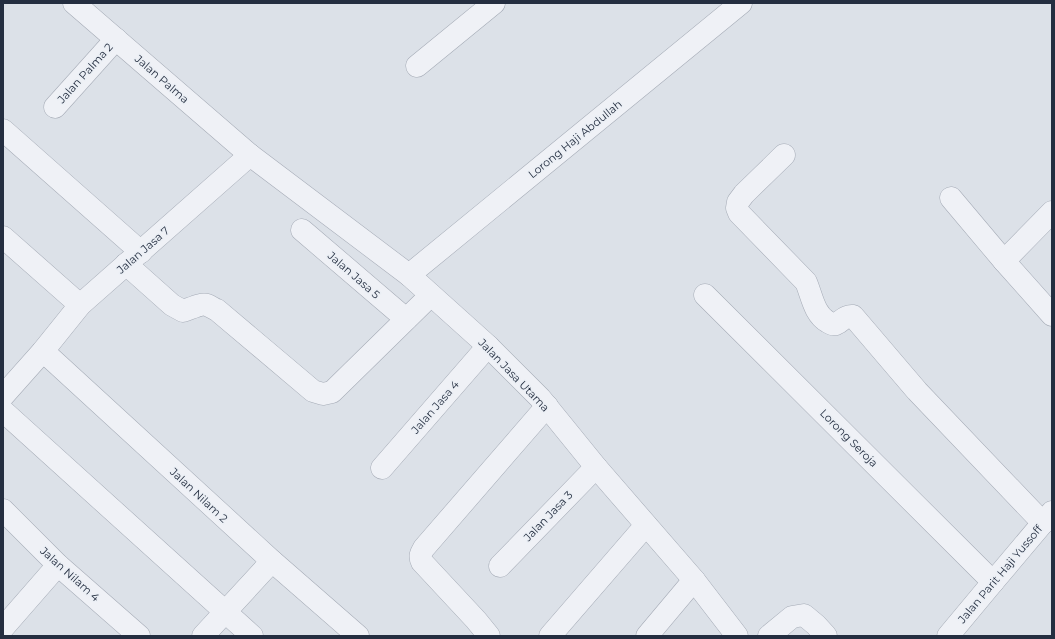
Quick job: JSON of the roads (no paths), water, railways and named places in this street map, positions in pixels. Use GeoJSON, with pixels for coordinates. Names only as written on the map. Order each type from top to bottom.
{"type":"FeatureCollection","features":[{"type":"Feature","properties":{"kind":"street","name":"Jalan Palma"},"geometry":{"type":"LineString","coordinates":[[74,3],[250,155]]}},
{"type":"Feature","properties":{"kind":"street"},"geometry":{"type":"LineString","coordinates":[[417,66],[494,3]]}},
{"type":"Feature","properties":{"kind":"street","name":"Lorong Haji Abdullah"},"geometry":{"type":"LineString","coordinates":[[409,275],[741,3]]}},
{"type":"Feature","properties":{"kind":"street","name":"Jalan Palma 2"},"geometry":{"type":"LineString","coordinates":[[55,107],[116,39]]}},
{"type":"Feature","properties":{"kind":"street"},"geometry":{"type":"LineString","coordinates":[[3,130],[134,258],[172,305],[184,311],[202,304],[208,305],[217,310],[312,391],[323,394],[332,392],[431,295]]}},
{"type":"Feature","properties":{"kind":"street","name":"Jalan Jasa Utama"},"geometry":{"type":"LineString","coordinates":[[250,155],[409,275],[488,346],[547,406],[596,467],[694,580],[737,636]]}},
{"type":"Feature","properties":{"kind":"street","name":"Jalan Jasa 7"},"geometry":{"type":"LineString","coordinates":[[3,396],[43,351],[80,305],[250,155]]}},
{"type":"Feature","properties":{"kind":"street"},"geometry":{"type":"LineString","coordinates":[[784,155],[744,194],[738,202],[737,208],[739,213],[806,282],[817,312],[823,320],[832,324],[838,324],[847,316],[853,316],[917,391],[1048,518]]}},
{"type":"Feature","properties":{"kind":"street"},"geometry":{"type":"LineString","coordinates":[[951,198],[1052,315]]}},
{"type":"Feature","properties":{"kind":"street"},"geometry":{"type":"LineString","coordinates":[[1004,261],[1052,212]]}},
{"type":"Feature","properties":{"kind":"street","name":"Jalan Jasa 5"},"geometry":{"type":"LineString","coordinates":[[302,230],[406,320]]}},
{"type":"Feature","properties":{"kind":"street"},"geometry":{"type":"LineString","coordinates":[[3,237],[80,305]]}},
{"type":"Feature","properties":{"kind":"street","name":"Lorong Seroja"},"geometry":{"type":"LineString","coordinates":[[705,295],[992,582]]}},
{"type":"Feature","properties":{"kind":"street","name":"Jalan Jasa 4"},"geometry":{"type":"LineString","coordinates":[[382,468],[488,346]]}},
{"type":"Feature","properties":{"kind":"street","name":"Jalan Nilam 2"},"geometry":{"type":"LineString","coordinates":[[43,351],[272,561],[358,636]]}},
{"type":"Feature","properties":{"kind":"street"},"geometry":{"type":"LineString","coordinates":[[489,636],[422,562],[420,554],[547,406]]}},
{"type":"Feature","properties":{"kind":"street"},"geometry":{"type":"LineString","coordinates":[[3,411],[252,636]]}},
{"type":"Feature","properties":{"kind":"street","name":"Jalan Jasa 3"},"geometry":{"type":"LineString","coordinates":[[500,566],[596,467]]}},
{"type":"Feature","properties":{"kind":"street","name":"Jalan Nilam 4"},"geometry":{"type":"LineString","coordinates":[[3,510],[58,565],[139,636]]}},
{"type":"Feature","properties":{"kind":"street","name":"Jalan Parit Haji Yussoff"},"geometry":{"type":"LineString","coordinates":[[948,636],[992,582],[1048,518]]}},
{"type":"Feature","properties":{"kind":"street"},"geometry":{"type":"LineString","coordinates":[[550,636],[646,525]]}},
{"type":"Feature","properties":{"kind":"street"},"geometry":{"type":"LineString","coordinates":[[203,636],[272,561]]}},
{"type":"Feature","properties":{"kind":"street"},"geometry":{"type":"LineString","coordinates":[[3,628],[58,565]]}},
{"type":"Feature","properties":{"kind":"street"},"geometry":{"type":"LineString","coordinates":[[647,636],[694,580]]}},
{"type":"Feature","properties":{"kind":"street"},"geometry":{"type":"LineString","coordinates":[[769,636],[792,617],[804,615],[826,636]]}}]}
